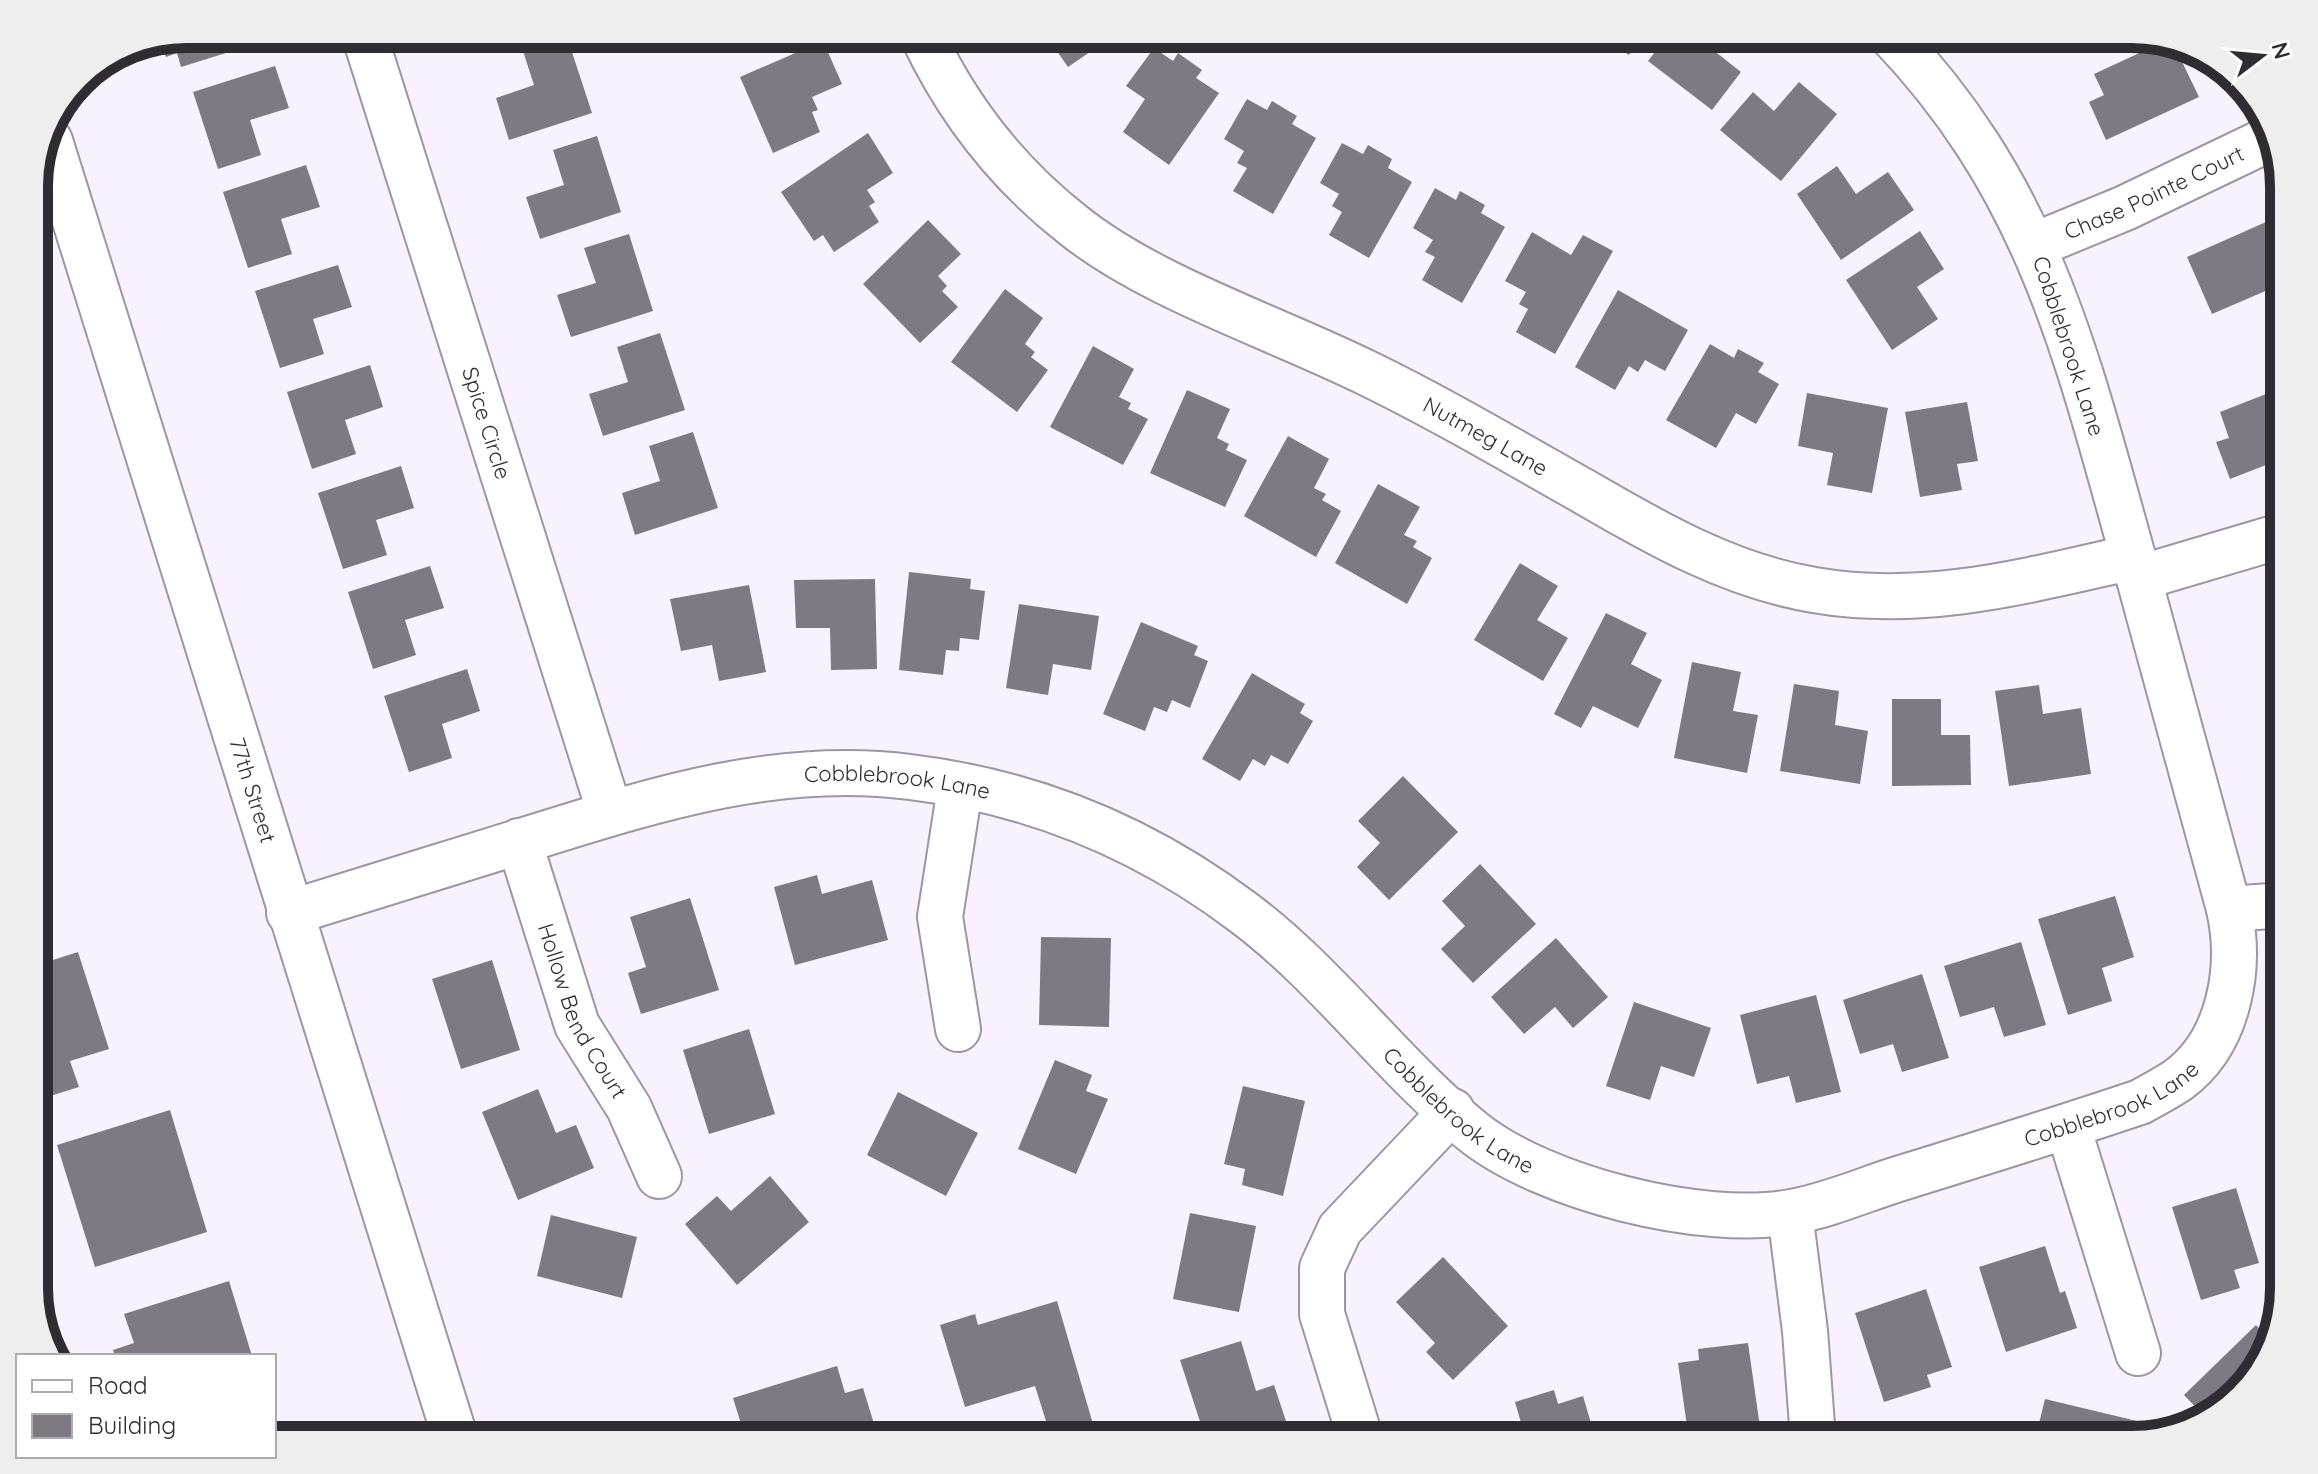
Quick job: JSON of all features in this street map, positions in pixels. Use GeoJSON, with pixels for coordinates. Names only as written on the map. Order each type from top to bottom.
{"type":"FeatureCollection","features":[{"type":"Feature","properties":{"kind":"street","name":"Spice Circle"},"geometry":{"type":"LineString","coordinates":[[368,48],[610,813]]}},
{"type":"Feature","properties":{"kind":"street","name":"Nutmeg Lane"},"geometry":{"type":"LineString","coordinates":[[929,48],[974,125],[1025,183],[1074,227],[1112,252],[1179,287],[1369,374],[1672,542],[1756,575],[1812,590],[1873,598],[1987,591],[2136,567],[2270,538]]}},
{"type":"Feature","properties":{"kind":"street","name":"Cobblebrook Lane"},"geometry":{"type":"LineString","coordinates":[[289,913],[679,792],[786,775],[850,773],[911,777],[1036,803],[1074,816],[1134,842],[1203,883],[1282,945],[1473,1132],[1541,1169],[1613,1197],[1671,1209],[1717,1214],[1790,1213],[2140,1102],[2180,1079],[2208,1048],[2232,991],[2236,939],[2136,567],[2056,296],[2035,245],[1972,133],[1902,48]]}},
{"type":"Feature","properties":{"kind":"street","name":"Chase Pointe Court"},"geometry":{"type":"LineString","coordinates":[[2035,245],[2125,208],[2263,142]]}},
{"type":"Feature","properties":{"kind":"street","name":"77th Street"},"geometry":{"type":"LineString","coordinates":[[53,150],[444,1426]]}},
{"type":"Feature","properties":{"kind":"street"},"geometry":{"type":"LineString","coordinates":[[958,1029],[940,917],[960,788]]}},
{"type":"Feature","properties":{"kind":"street","name":"Hollow Bend Court"},"geometry":{"type":"LineString","coordinates":[[519,841],[577,1025],[629,1108],[659,1176]]}},
{"type":"Feature","properties":{"kind":"street"},"geometry":{"type":"LineString","coordinates":[[2229,909],[2270,906]]}},
{"type":"Feature","properties":{"kind":"street"},"geometry":{"type":"LineString","coordinates":[[1357,1426],[1322,1314],[1322,1268],[1340,1229],[1452,1111]]}},
{"type":"Feature","properties":{"kind":"street"},"geometry":{"type":"LineString","coordinates":[[2068,1127],[2138,1353]]}},
{"type":"Feature","properties":{"kind":"street"},"geometry":{"type":"LineString","coordinates":[[1790,1213],[1805,1331],[1812,1426]]}},
{"type":"Feature","properties":{"kind":"building"},"geometry":{"type":"Polygon","coordinates":[[[228,48],[229,52],[181,67],[177,53],[166,57],[164,50],[168,49],[228,48]]]}},
{"type":"Feature","properties":{"kind":"building"},"geometry":{"type":"Polygon","coordinates":[[[532,48],[571,48],[592,113],[509,140],[496,98],[534,85],[523,51],[532,48]]]}},
{"type":"Feature","properties":{"kind":"building"},"geometry":{"type":"Polygon","coordinates":[[[807,48],[826,48],[842,84],[812,97],[818,110],[812,112],[820,132],[773,153],[740,77],[807,48]]]}},
{"type":"Feature","properties":{"kind":"building"},"geometry":{"type":"Polygon","coordinates":[[[1055,48],[1096,48],[1068,67],[1055,48]]]}},
{"type":"Feature","properties":{"kind":"building"},"geometry":{"type":"Polygon","coordinates":[[[1154,48],[1173,61],[1178,53],[1202,70],[1196,78],[1219,93],[1169,165],[1123,132],[1145,99],[1126,86],[1154,48]]]}},
{"type":"Feature","properties":{"kind":"building"},"geometry":{"type":"Polygon","coordinates":[[[1618,48],[1633,48],[1629,55],[1618,48]]]}},
{"type":"Feature","properties":{"kind":"building"},"geometry":{"type":"Polygon","coordinates":[[[1658,48],[1715,48],[1713,50],[1741,72],[1712,110],[1648,61],[1658,48]]]}},
{"type":"Feature","properties":{"kind":"building"},"geometry":{"type":"Polygon","coordinates":[[[2147,50],[2159,51],[2180,56],[2199,97],[2106,140],[2089,102],[2104,95],[2094,74],[2147,50]]]}},
{"type":"Feature","properties":{"kind":"building"},"geometry":{"type":"Polygon","coordinates":[[[275,66],[289,108],[250,120],[261,155],[218,169],[193,92],[275,66]]]}},
{"type":"Feature","properties":{"kind":"building"},"geometry":{"type":"Polygon","coordinates":[[[1799,82],[1837,114],[1781,181],[1720,130],[1753,92],[1774,111],[1799,82]]]}},
{"type":"Feature","properties":{"kind":"building"},"geometry":{"type":"Polygon","coordinates":[[[1247,99],[1267,110],[1272,101],[1297,116],[1292,124],[1316,138],[1273,214],[1233,191],[1247,168],[1237,163],[1244,151],[1224,139],[1247,99]]]}},
{"type":"Feature","properties":{"kind":"building"},"geometry":{"type":"Polygon","coordinates":[[[868,133],[893,173],[867,190],[875,202],[869,206],[879,222],[834,252],[823,235],[814,241],[781,192],[868,133]]]}},
{"type":"Feature","properties":{"kind":"building"},"geometry":{"type":"Polygon","coordinates":[[[597,136],[621,212],[540,239],[526,197],[564,185],[553,150],[597,136]]]}},
{"type":"Feature","properties":{"kind":"building"},"geometry":{"type":"Polygon","coordinates":[[[1342,143],[1363,154],[1368,145],[1392,159],[1388,168],[1412,182],[1369,258],[1329,235],[1342,212],[1332,206],[1339,194],[1320,183],[1342,143]]]}},
{"type":"Feature","properties":{"kind":"building"},"geometry":{"type":"Polygon","coordinates":[[[306,165],[320,207],[281,219],[292,254],[248,268],[223,192],[306,165]]]}},
{"type":"Feature","properties":{"kind":"building"},"geometry":{"type":"Polygon","coordinates":[[[1837,166],[1856,194],[1888,172],[1914,210],[1841,260],[1797,194],[1837,166]]]}},
{"type":"Feature","properties":{"kind":"building"},"geometry":{"type":"Polygon","coordinates":[[[1435,188],[1456,200],[1460,191],[1485,205],[1481,213],[1505,227],[1462,303],[1422,280],[1435,257],[1425,252],[1433,240],[1413,228],[1435,188]]]}},
{"type":"Feature","properties":{"kind":"building"},"geometry":{"type":"Polygon","coordinates":[[[928,220],[961,254],[938,276],[947,286],[942,291],[958,307],[920,343],[863,284],[928,220]]]}},
{"type":"Feature","properties":{"kind":"building"},"geometry":{"type":"Polygon","coordinates":[[[2270,220],[2270,289],[2212,314],[2187,257],[2270,220]]]}},
{"type":"Feature","properties":{"kind":"building"},"geometry":{"type":"Polygon","coordinates":[[[1920,231],[1944,269],[1917,287],[1938,319],[1892,350],[1846,280],[1920,231]]]}},
{"type":"Feature","properties":{"kind":"building"},"geometry":{"type":"Polygon","coordinates":[[[1532,232],[1571,255],[1583,235],[1613,251],[1555,354],[1516,332],[1528,309],[1519,304],[1526,292],[1505,281],[1532,232]]]}},
{"type":"Feature","properties":{"kind":"building"},"geometry":{"type":"Polygon","coordinates":[[[629,234],[653,311],[571,337],[557,295],[596,283],[584,248],[629,234]]]}},
{"type":"Feature","properties":{"kind":"building"},"geometry":{"type":"Polygon","coordinates":[[[338,265],[352,307],[313,319],[324,354],[280,368],[255,291],[338,265]]]}},
{"type":"Feature","properties":{"kind":"building"},"geometry":{"type":"Polygon","coordinates":[[[1005,289],[1043,318],[1025,344],[1035,352],[1031,357],[1048,370],[1017,412],[951,362],[1005,289]]]}},
{"type":"Feature","properties":{"kind":"building"},"geometry":{"type":"Polygon","coordinates":[[[1618,290],[1688,330],[1665,371],[1645,360],[1638,372],[1629,366],[1615,390],[1575,367],[1618,290]]]}},
{"type":"Feature","properties":{"kind":"building"},"geometry":{"type":"Polygon","coordinates":[[[660,333],[685,410],[603,436],[589,394],[628,382],[617,347],[660,333]]]}},
{"type":"Feature","properties":{"kind":"building"},"geometry":{"type":"Polygon","coordinates":[[[1710,344],[1734,358],[1738,349],[1764,363],[1758,372],[1779,384],[1756,424],[1736,413],[1716,448],[1666,420],[1710,344]]]}},
{"type":"Feature","properties":{"kind":"building"},"geometry":{"type":"Polygon","coordinates":[[[1093,346],[1134,369],[1119,397],[1131,403],[1128,409],[1148,419],[1123,465],[1050,427],[1093,346]]]}},
{"type":"Feature","properties":{"kind":"building"},"geometry":{"type":"Polygon","coordinates":[[[370,365],[383,407],[345,420],[356,454],[312,469],[287,392],[370,365]]]}},
{"type":"Feature","properties":{"kind":"building"},"geometry":{"type":"Polygon","coordinates":[[[1187,390],[1230,409],[1217,438],[1229,444],[1226,450],[1247,460],[1225,507],[1150,473],[1187,390]]]}},
{"type":"Feature","properties":{"kind":"building"},"geometry":{"type":"Polygon","coordinates":[[[2270,392],[2270,463],[2230,479],[2216,442],[2229,438],[2220,412],[2270,392]]]}},
{"type":"Feature","properties":{"kind":"building"},"geometry":{"type":"Polygon","coordinates":[[[1807,393],[1888,408],[1872,493],[1827,485],[1833,453],[1798,446],[1807,393]]]}},
{"type":"Feature","properties":{"kind":"building"},"geometry":{"type":"Polygon","coordinates":[[[1967,402],[1978,461],[1957,464],[1962,490],[1920,497],[1905,412],[1967,402]]]}},
{"type":"Feature","properties":{"kind":"building"},"geometry":{"type":"Polygon","coordinates":[[[693,432],[718,508],[635,535],[622,493],[660,481],[649,446],[693,432]]]}},
{"type":"Feature","properties":{"kind":"building"},"geometry":{"type":"Polygon","coordinates":[[[1288,436],[1329,459],[1314,488],[1326,494],[1322,500],[1341,511],[1316,557],[1244,516],[1288,436]]]}},
{"type":"Feature","properties":{"kind":"building"},"geometry":{"type":"Polygon","coordinates":[[[401,466],[414,508],[376,520],[387,555],[343,569],[318,493],[401,466]]]}},
{"type":"Feature","properties":{"kind":"building"},"geometry":{"type":"Polygon","coordinates":[[[1378,484],[1420,507],[1404,535],[1417,541],[1413,547],[1432,558],[1407,604],[1335,563],[1378,484]]]}},
{"type":"Feature","properties":{"kind":"building"},"geometry":{"type":"Polygon","coordinates":[[[1520,563],[1558,586],[1537,620],[1568,638],[1543,681],[1474,640],[1520,563]]]}},
{"type":"Feature","properties":{"kind":"building"},"geometry":{"type":"Polygon","coordinates":[[[430,566],[444,608],[405,620],[416,655],[373,669],[348,592],[430,566]]]}},
{"type":"Feature","properties":{"kind":"building"},"geometry":{"type":"Polygon","coordinates":[[[909,572],[971,579],[970,589],[985,591],[979,640],[960,638],[959,651],[946,650],[943,675],[899,670],[909,572]]]}},
{"type":"Feature","properties":{"kind":"building"},"geometry":{"type":"Polygon","coordinates":[[[875,579],[877,669],[831,670],[830,628],[796,628],[794,580],[875,579]]]}},
{"type":"Feature","properties":{"kind":"building"},"geometry":{"type":"Polygon","coordinates":[[[749,585],[766,672],[719,681],[712,645],[681,651],[670,599],[749,585]]]}},
{"type":"Feature","properties":{"kind":"building"},"geometry":{"type":"Polygon","coordinates":[[[1019,604],[1099,616],[1091,670],[1053,664],[1048,695],[1006,688],[1019,604]]]}},
{"type":"Feature","properties":{"kind":"building"},"geometry":{"type":"Polygon","coordinates":[[[1606,613],[1647,633],[1631,664],[1662,680],[1638,728],[1593,706],[1581,728],[1554,714],[1606,613]]]}},
{"type":"Feature","properties":{"kind":"building"},"geometry":{"type":"Polygon","coordinates":[[[1141,622],[1198,646],[1194,655],[1208,661],[1190,708],[1172,700],[1167,712],[1154,707],[1145,731],[1103,714],[1141,622]]]}},
{"type":"Feature","properties":{"kind":"building"},"geometry":{"type":"Polygon","coordinates":[[[1692,662],[1741,672],[1733,711],[1758,715],[1747,773],[1674,758],[1692,662]]]}},
{"type":"Feature","properties":{"kind":"building"},"geometry":{"type":"Polygon","coordinates":[[[467,669],[480,711],[442,724],[452,758],[409,772],[384,696],[467,669]]]}},
{"type":"Feature","properties":{"kind":"building"},"geometry":{"type":"Polygon","coordinates":[[[1252,673],[1305,704],[1300,713],[1313,721],[1288,764],[1271,755],[1265,766],[1253,759],[1240,781],[1202,759],[1252,673]]]}},
{"type":"Feature","properties":{"kind":"building"},"geometry":{"type":"Polygon","coordinates":[[[1794,684],[1839,691],[1835,725],[1868,731],[1860,784],[1780,771],[1794,684]]]}},
{"type":"Feature","properties":{"kind":"building"},"geometry":{"type":"Polygon","coordinates":[[[2039,685],[2043,714],[2081,708],[2091,774],[2009,786],[1995,691],[2039,685]]]}},
{"type":"Feature","properties":{"kind":"building"},"geometry":{"type":"Polygon","coordinates":[[[1892,699],[1941,699],[1941,735],[1970,735],[1971,785],[1892,786],[1892,699]]]}},
{"type":"Feature","properties":{"kind":"building"},"geometry":{"type":"Polygon","coordinates":[[[1403,776],[1458,832],[1389,900],[1357,867],[1380,843],[1358,821],[1403,776]]]}},
{"type":"Feature","properties":{"kind":"building"},"geometry":{"type":"Polygon","coordinates":[[[1480,864],[1536,924],[1473,983],[1441,949],[1465,926],[1442,901],[1480,864]]]}},
{"type":"Feature","properties":{"kind":"building"},"geometry":{"type":"Polygon","coordinates":[[[817,875],[822,894],[872,880],[888,940],[795,965],[774,887],[817,875]]]}},
{"type":"Feature","properties":{"kind":"building"},"geometry":{"type":"Polygon","coordinates":[[[2115,896],[2134,957],[2102,968],[2112,1001],[2068,1015],[2038,919],[2115,896]]]}},
{"type":"Feature","properties":{"kind":"building"},"geometry":{"type":"Polygon","coordinates":[[[690,898],[719,990],[641,1014],[628,973],[646,967],[630,917],[690,898]]]}},
{"type":"Feature","properties":{"kind":"building"},"geometry":{"type":"Polygon","coordinates":[[[1041,937],[1111,938],[1109,1027],[1039,1025],[1041,937]]]}},
{"type":"Feature","properties":{"kind":"building"},"geometry":{"type":"Polygon","coordinates":[[[1556,938],[1608,997],[1573,1028],[1555,1007],[1524,1034],[1491,997],[1556,938]]]}},
{"type":"Feature","properties":{"kind":"building"},"geometry":{"type":"Polygon","coordinates":[[[2021,942],[2046,1025],[2004,1037],[1994,1007],[1960,1017],[1944,966],[2021,942]]]}},
{"type":"Feature","properties":{"kind":"building"},"geometry":{"type":"Polygon","coordinates":[[[78,952],[109,1049],[70,1061],[79,1087],[48,1097],[48,962],[78,952]]]}},
{"type":"Feature","properties":{"kind":"building"},"geometry":{"type":"Polygon","coordinates":[[[492,960],[520,1050],[461,1069],[432,979],[492,960]]]}},
{"type":"Feature","properties":{"kind":"building"},"geometry":{"type":"Polygon","coordinates":[[[1922,974],[1949,1058],[1902,1072],[1893,1044],[1860,1054],[1843,1000],[1922,974]]]}},
{"type":"Feature","properties":{"kind":"building"},"geometry":{"type":"Polygon","coordinates":[[[1816,995],[1841,1092],[1796,1103],[1789,1076],[1757,1084],[1740,1015],[1816,995]]]}},
{"type":"Feature","properties":{"kind":"building"},"geometry":{"type":"Polygon","coordinates":[[[1634,1002],[1711,1028],[1694,1077],[1661,1066],[1650,1100],[1606,1086],[1634,1002]]]}},
{"type":"Feature","properties":{"kind":"building"},"geometry":{"type":"Polygon","coordinates":[[[749,1029],[775,1114],[709,1134],[683,1050],[749,1029]]]}},
{"type":"Feature","properties":{"kind":"building"},"geometry":{"type":"Polygon","coordinates":[[[1055,1060],[1092,1075],[1086,1091],[1108,1099],[1076,1174],[1018,1149],[1055,1060]]]}},
{"type":"Feature","properties":{"kind":"building"},"geometry":{"type":"Polygon","coordinates":[[[1243,1086],[1305,1101],[1283,1196],[1242,1185],[1245,1169],[1224,1164],[1243,1086]]]}},
{"type":"Feature","properties":{"kind":"building"},"geometry":{"type":"Polygon","coordinates":[[[538,1089],[556,1133],[576,1125],[594,1168],[518,1200],[482,1112],[538,1089]]]}},
{"type":"Feature","properties":{"kind":"building"},"geometry":{"type":"Polygon","coordinates":[[[898,1092],[978,1133],[946,1196],[867,1155],[898,1092]]]}},
{"type":"Feature","properties":{"kind":"building"},"geometry":{"type":"Polygon","coordinates":[[[170,1110],[207,1232],[95,1267],[57,1145],[170,1110]]]}},
{"type":"Feature","properties":{"kind":"building"},"geometry":{"type":"Polygon","coordinates":[[[770,1176],[809,1222],[737,1285],[685,1224],[717,1196],[731,1211],[770,1176]]]}},
{"type":"Feature","properties":{"kind":"building"},"geometry":{"type":"Polygon","coordinates":[[[2236,1188],[2259,1263],[2234,1270],[2240,1288],[2201,1300],[2172,1207],[2236,1188]]]}},
{"type":"Feature","properties":{"kind":"building"},"geometry":{"type":"Polygon","coordinates":[[[1190,1213],[1256,1226],[1239,1312],[1173,1299],[1190,1213]]]}},
{"type":"Feature","properties":{"kind":"building"},"geometry":{"type":"Polygon","coordinates":[[[551,1215],[637,1237],[622,1298],[537,1276],[551,1215]]]}},
{"type":"Feature","properties":{"kind":"building"},"geometry":{"type":"Polygon","coordinates":[[[2045,1246],[2060,1293],[2065,1291],[2077,1328],[2006,1352],[1979,1267],[2045,1246]]]}},
{"type":"Feature","properties":{"kind":"building"},"geometry":{"type":"Polygon","coordinates":[[[1443,1257],[1508,1326],[1453,1380],[1426,1352],[1435,1343],[1396,1302],[1443,1257]]]}},
{"type":"Feature","properties":{"kind":"building"},"geometry":{"type":"Polygon","coordinates":[[[229,1281],[251,1354],[114,1354],[113,1350],[134,1343],[124,1314],[229,1281]]]}},
{"type":"Feature","properties":{"kind":"building"},"geometry":{"type":"Polygon","coordinates":[[[1926,1289],[1952,1367],[1927,1375],[1931,1387],[1884,1402],[1855,1313],[1926,1289]]]}},
{"type":"Feature","properties":{"kind":"building"},"geometry":{"type":"Polygon","coordinates":[[[1057,1301],[1093,1424],[1048,1426],[1035,1386],[965,1407],[940,1325],[975,1314],[978,1325],[1057,1301]]]}},
{"type":"Feature","properties":{"kind":"building"},"geometry":{"type":"Polygon","coordinates":[[[2256,1325],[2263,1332],[2247,1365],[2223,1392],[2198,1410],[2184,1395],[2256,1325]]]}},
{"type":"Feature","properties":{"kind":"building"},"geometry":{"type":"Polygon","coordinates":[[[1241,1341],[1256,1391],[1274,1385],[1288,1426],[1201,1426],[1180,1360],[1241,1341]]]}},
{"type":"Feature","properties":{"kind":"building"},"geometry":{"type":"Polygon","coordinates":[[[1748,1343],[1760,1426],[1687,1426],[1678,1363],[1699,1360],[1698,1349],[1748,1343]]]}},
{"type":"Feature","properties":{"kind":"building"},"geometry":{"type":"Polygon","coordinates":[[[837,1366],[845,1393],[863,1388],[875,1426],[742,1426],[733,1398],[837,1366]]]}},
{"type":"Feature","properties":{"kind":"building"},"geometry":{"type":"Polygon","coordinates":[[[1554,1390],[1558,1404],[1583,1396],[1592,1426],[1522,1426],[1515,1402],[1554,1390]]]}},
{"type":"Feature","properties":{"kind":"building"},"geometry":{"type":"Polygon","coordinates":[[[2045,1399],[2137,1421],[2136,1426],[2132,1426],[2038,1426],[2045,1399]]]}}]}
